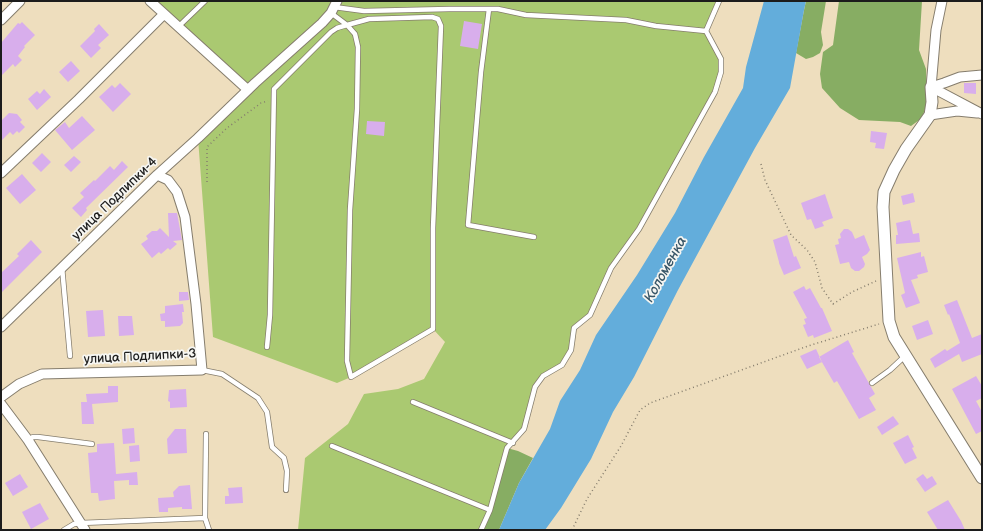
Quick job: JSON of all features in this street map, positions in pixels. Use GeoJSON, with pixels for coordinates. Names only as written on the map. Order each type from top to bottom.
{"type":"FeatureCollection","features":[{"type":"Feature","properties":{"kind":"street"},"geometry":{"type":"LineString","coordinates":[[1,20],[20,1]]}},
{"type":"Feature","properties":{"kind":"street"},"geometry":{"type":"LineString","coordinates":[[150,1],[248,90]]}},
{"type":"Feature","properties":{"kind":"street"},"geometry":{"type":"LineString","coordinates":[[942,1],[936,30],[930,87],[932,102],[930,115],[906,149],[884,192],[883,207],[889,321],[894,337],[905,356],[982,478]]}},
{"type":"Feature","properties":{"kind":"street","name":"улица Подлипки-4"},"geometry":{"type":"LineString","coordinates":[[1,327],[157,175],[334,7]]}},
{"type":"Feature","properties":{"kind":"street"},"geometry":{"type":"LineString","coordinates":[[1,173],[79,99],[164,14]]}},
{"type":"Feature","properties":{"kind":"street"},"geometry":{"type":"LineString","coordinates":[[930,87],[944,84],[960,77],[982,75]]}},
{"type":"Feature","properties":{"kind":"street"},"geometry":{"type":"LineString","coordinates":[[930,87],[982,114]]}},
{"type":"Feature","properties":{"kind":"street"},"geometry":{"type":"LineString","coordinates":[[930,115],[957,111],[982,114]]}},
{"type":"Feature","properties":{"kind":"street","name":"улица Подлипки-3"},"geometry":{"type":"LineString","coordinates":[[1,397],[19,384],[42,374],[202,370],[196,304],[184,217],[177,192],[168,180],[157,175]]}},
{"type":"Feature","properties":{"kind":"street"},"geometry":{"type":"LineString","coordinates":[[1,404],[28,440],[83,526]]}},
{"type":"Feature","properties":{"kind":"lane"},"geometry":{"type":"LineString","coordinates":[[178,27],[205,1]]}},
{"type":"Feature","properties":{"kind":"lane"},"geometry":{"type":"LineString","coordinates":[[706,31],[719,1]]}},
{"type":"Feature","properties":{"kind":"lane"},"geometry":{"type":"LineString","coordinates":[[334,7],[364,11],[498,9],[526,15],[626,20],[656,26],[706,31]]}},
{"type":"Feature","properties":{"kind":"lane"},"geometry":{"type":"LineString","coordinates":[[267,347],[270,315],[274,89],[331,32],[337,28],[348,25],[369,19],[432,17],[438,19],[441,26],[432,228],[433,329],[351,377],[347,361],[350,210],[357,109],[358,47],[354,34],[348,25],[334,7]]}},
{"type":"Feature","properties":{"kind":"lane"},"geometry":{"type":"LineString","coordinates":[[489,9],[481,72],[468,225],[534,237]]}},
{"type":"Feature","properties":{"kind":"lane"},"geometry":{"type":"LineString","coordinates":[[481,530],[490,510],[507,448],[524,428],[535,387],[543,376],[562,365],[571,350],[574,328],[590,315],[610,268],[639,229],[715,92],[721,72],[721,59],[706,31]]}},
{"type":"Feature","properties":{"kind":"lane"},"geometry":{"type":"LineString","coordinates":[[62,267],[70,356]]}},
{"type":"Feature","properties":{"kind":"lane"},"geometry":{"type":"LineString","coordinates":[[872,383],[890,370],[905,356]]}},
{"type":"Feature","properties":{"kind":"lane"},"geometry":{"type":"LineString","coordinates":[[202,370],[222,374],[258,398],[267,412],[272,447],[284,458],[287,471],[286,490]]}},
{"type":"Feature","properties":{"kind":"lane"},"geometry":{"type":"LineString","coordinates":[[413,402],[513,442]]}},
{"type":"Feature","properties":{"kind":"lane"},"geometry":{"type":"LineString","coordinates":[[206,434],[205,518],[209,530]]}},
{"type":"Feature","properties":{"kind":"lane"},"geometry":{"type":"LineString","coordinates":[[28,440],[33,437],[38,437],[92,444]]}},
{"type":"Feature","properties":{"kind":"lane"},"geometry":{"type":"LineString","coordinates":[[332,446],[490,510]]}},
{"type":"Feature","properties":{"kind":"lane"},"geometry":{"type":"LineString","coordinates":[[64,530],[74,524],[83,526],[205,518]]}},
{"type":"Feature","properties":{"kind":"path"},"geometry":{"type":"LineString","coordinates":[[207,182],[207,147],[227,128],[261,103],[274,99]]}},
{"type":"Feature","properties":{"kind":"path"},"geometry":{"type":"LineString","coordinates":[[761,164],[765,180],[791,235],[807,250],[815,262],[822,288],[833,304],[852,292],[887,275]]}},
{"type":"Feature","properties":{"kind":"path"},"geometry":{"type":"LineString","coordinates":[[572,530],[587,499],[621,446],[640,410],[650,403],[822,341],[889,321]]}},
{"type":"Feature","properties":{"kind":"green space"},"geometry":{"type":"Polygon","coordinates":[[[150,1],[719,1],[706,31],[721,59],[721,72],[715,92],[639,229],[611,268],[590,315],[574,328],[571,350],[562,365],[543,376],[535,387],[524,429],[507,448],[490,510],[481,530],[298,530],[305,458],[348,424],[364,394],[398,389],[424,379],[445,342],[433,329],[351,377],[337,383],[213,337],[198,138],[248,90],[150,1]]]}},
{"type":"Feature","properties":{"kind":"green space"},"geometry":{"type":"Polygon","coordinates":[[[806,1],[826,1],[821,32],[823,45],[820,53],[806,59],[796,53],[806,1]]]}},
{"type":"Feature","properties":{"kind":"green space"},"geometry":{"type":"Polygon","coordinates":[[[839,1],[922,1],[919,50],[926,69],[927,103],[922,118],[911,126],[900,122],[859,120],[840,108],[822,88],[820,74],[823,52],[833,45],[839,1]]]}},
{"type":"Feature","properties":{"kind":"green space"},"geometry":{"type":"Polygon","coordinates":[[[507,448],[533,458],[519,483],[499,530],[481,530],[490,510],[507,448]]]}},
{"type":"Feature","properties":{"kind":"water","name":"Коломенка"},"geometry":{"type":"Polygon","coordinates":[[[764,1],[806,1],[790,88],[755,148],[678,290],[634,377],[613,412],[591,459],[561,508],[545,530],[499,530],[519,483],[550,429],[560,401],[580,370],[596,335],[637,275],[675,213],[704,157],[743,88],[746,67],[764,1]]]}},
{"type":"Feature","properties":{"kind":"building"},"geometry":{"type":"Polygon","coordinates":[[[464,21],[482,24],[478,49],[460,46],[464,21]]]}},
{"type":"Feature","properties":{"kind":"building"},"geometry":{"type":"Polygon","coordinates":[[[22,22],[35,35],[24,46],[25,47],[18,56],[22,60],[15,67],[13,64],[1,76],[1,43],[18,23],[20,24],[22,22]]]}},
{"type":"Feature","properties":{"kind":"building"},"geometry":{"type":"Polygon","coordinates":[[[99,24],[109,35],[98,45],[101,48],[91,58],[80,46],[95,31],[94,29],[99,24]]]}},
{"type":"Feature","properties":{"kind":"building"},"geometry":{"type":"Polygon","coordinates":[[[71,61],[80,71],[68,82],[59,72],[71,61]]]}},
{"type":"Feature","properties":{"kind":"building"},"geometry":{"type":"Polygon","coordinates":[[[120,83],[131,94],[113,112],[99,97],[112,85],[115,88],[120,83]]]}},
{"type":"Feature","properties":{"kind":"building"},"geometry":{"type":"Polygon","coordinates":[[[964,83],[976,83],[976,94],[964,93],[964,83]]]}},
{"type":"Feature","properties":{"kind":"building"},"geometry":{"type":"Polygon","coordinates":[[[44,89],[51,97],[37,110],[28,99],[37,91],[40,94],[44,89]]]}},
{"type":"Feature","properties":{"kind":"building"},"geometry":{"type":"Polygon","coordinates":[[[9,113],[17,114],[22,120],[20,122],[25,127],[19,133],[17,131],[13,135],[10,132],[1,141],[1,121],[9,113]]]}},
{"type":"Feature","properties":{"kind":"building"},"geometry":{"type":"Polygon","coordinates":[[[82,116],[95,130],[72,150],[55,130],[65,122],[69,128],[82,116]]]}},
{"type":"Feature","properties":{"kind":"building"},"geometry":{"type":"Polygon","coordinates":[[[367,121],[385,122],[384,136],[366,134],[367,121]]]}},
{"type":"Feature","properties":{"kind":"building"},"geometry":{"type":"Polygon","coordinates":[[[871,131],[887,133],[884,149],[875,148],[876,143],[870,142],[871,131]]]}},
{"type":"Feature","properties":{"kind":"building"},"geometry":{"type":"Polygon","coordinates":[[[42,153],[51,162],[41,172],[32,163],[42,153]]]}},
{"type":"Feature","properties":{"kind":"building"},"geometry":{"type":"Polygon","coordinates":[[[74,156],[81,162],[71,172],[64,165],[74,156]]]}},
{"type":"Feature","properties":{"kind":"building"},"geometry":{"type":"Polygon","coordinates":[[[122,161],[128,167],[86,208],[87,210],[81,217],[72,208],[84,197],[80,193],[110,166],[114,170],[122,161]]]}},
{"type":"Feature","properties":{"kind":"building"},"geometry":{"type":"Polygon","coordinates":[[[22,174],[36,190],[20,204],[6,188],[22,174]]]}},
{"type":"Feature","properties":{"kind":"building"},"geometry":{"type":"Polygon","coordinates":[[[913,193],[915,202],[903,205],[901,196],[913,193]]]}},
{"type":"Feature","properties":{"kind":"building"},"geometry":{"type":"Polygon","coordinates":[[[825,194],[833,218],[822,222],[824,226],[815,229],[811,219],[807,220],[801,203],[825,194]]]}},
{"type":"Feature","properties":{"kind":"building"},"geometry":{"type":"Polygon","coordinates":[[[168,213],[177,213],[182,240],[173,241],[177,244],[170,250],[168,248],[161,254],[159,252],[152,258],[141,244],[148,239],[146,236],[152,231],[157,231],[160,228],[169,237],[168,213]]]}},
{"type":"Feature","properties":{"kind":"building"},"geometry":{"type":"Polygon","coordinates":[[[910,220],[913,234],[919,233],[920,242],[896,244],[896,235],[898,235],[896,223],[910,220]]]}},
{"type":"Feature","properties":{"kind":"building"},"geometry":{"type":"Polygon","coordinates":[[[844,229],[848,229],[852,232],[855,239],[864,235],[870,250],[862,257],[865,264],[859,271],[855,271],[851,268],[849,262],[840,264],[835,245],[839,244],[838,239],[841,238],[840,234],[844,229]]]}},
{"type":"Feature","properties":{"kind":"building"},"geometry":{"type":"Polygon","coordinates":[[[787,235],[794,257],[796,256],[801,268],[784,275],[773,240],[787,235]]]}},
{"type":"Feature","properties":{"kind":"building"},"geometry":{"type":"Polygon","coordinates":[[[31,240],[42,252],[1,293],[1,273],[19,256],[17,254],[31,240]]]}},
{"type":"Feature","properties":{"kind":"building"},"geometry":{"type":"Polygon","coordinates":[[[921,252],[921,257],[924,256],[928,272],[917,275],[918,278],[911,280],[920,303],[906,308],[901,295],[905,293],[897,258],[921,252]]]}},
{"type":"Feature","properties":{"kind":"building"},"geometry":{"type":"Polygon","coordinates":[[[804,286],[806,290],[810,288],[822,308],[832,331],[814,338],[813,335],[808,337],[803,325],[806,324],[804,319],[807,318],[793,292],[804,286]]]}},
{"type":"Feature","properties":{"kind":"building"},"geometry":{"type":"Polygon","coordinates":[[[179,292],[188,292],[189,300],[179,301],[179,292]]]}},
{"type":"Feature","properties":{"kind":"building"},"geometry":{"type":"Polygon","coordinates":[[[957,300],[972,338],[982,334],[982,354],[962,362],[959,354],[935,368],[930,359],[945,349],[947,351],[960,343],[944,305],[957,300]]]}},
{"type":"Feature","properties":{"kind":"building"},"geometry":{"type":"Polygon","coordinates":[[[183,304],[183,323],[180,326],[165,327],[165,321],[161,321],[160,314],[165,313],[165,306],[183,304]]]}},
{"type":"Feature","properties":{"kind":"building"},"geometry":{"type":"Polygon","coordinates":[[[103,310],[105,336],[88,337],[86,311],[103,310]]]}},
{"type":"Feature","properties":{"kind":"building"},"geometry":{"type":"Polygon","coordinates":[[[118,316],[132,316],[134,335],[119,336],[118,316]]]}},
{"type":"Feature","properties":{"kind":"building"},"geometry":{"type":"Polygon","coordinates":[[[928,320],[933,334],[917,340],[912,326],[928,320]]]}},
{"type":"Feature","properties":{"kind":"building"},"geometry":{"type":"Polygon","coordinates":[[[848,340],[854,352],[852,353],[875,394],[869,398],[876,410],[859,419],[837,381],[834,383],[819,357],[848,340]]]}},
{"type":"Feature","properties":{"kind":"building"},"geometry":{"type":"Polygon","coordinates":[[[816,349],[822,362],[807,369],[800,356],[816,349]]]}},
{"type":"Feature","properties":{"kind":"building"},"geometry":{"type":"Polygon","coordinates":[[[976,376],[982,386],[982,398],[976,401],[982,412],[982,431],[976,434],[952,389],[976,376]]]}},
{"type":"Feature","properties":{"kind":"building"},"geometry":{"type":"Polygon","coordinates":[[[108,386],[118,386],[118,402],[92,404],[94,424],[82,424],[81,402],[87,402],[86,394],[108,393],[108,386]]]}},
{"type":"Feature","properties":{"kind":"building"},"geometry":{"type":"Polygon","coordinates":[[[186,389],[187,407],[170,408],[170,402],[168,401],[169,390],[186,389]]]}},
{"type":"Feature","properties":{"kind":"building"},"geometry":{"type":"Polygon","coordinates":[[[893,416],[899,424],[882,435],[877,427],[893,416]]]}},
{"type":"Feature","properties":{"kind":"building"},"geometry":{"type":"Polygon","coordinates":[[[134,428],[135,443],[123,444],[122,429],[134,428]]]}},
{"type":"Feature","properties":{"kind":"building"},"geometry":{"type":"Polygon","coordinates":[[[175,429],[186,429],[187,453],[168,454],[167,439],[175,429]]]}},
{"type":"Feature","properties":{"kind":"building"},"geometry":{"type":"Polygon","coordinates":[[[908,435],[914,447],[912,448],[917,458],[905,464],[893,443],[908,435]]]}},
{"type":"Feature","properties":{"kind":"building"},"geometry":{"type":"Polygon","coordinates":[[[114,443],[116,474],[137,472],[138,485],[129,485],[129,480],[114,481],[115,499],[99,501],[98,493],[91,493],[88,453],[97,452],[97,444],[114,443]]]}},
{"type":"Feature","properties":{"kind":"building"},"geometry":{"type":"Polygon","coordinates":[[[139,445],[140,461],[130,462],[129,446],[139,445]]]}},
{"type":"Feature","properties":{"kind":"building"},"geometry":{"type":"Polygon","coordinates":[[[20,474],[28,487],[13,496],[5,483],[20,474]]]}},
{"type":"Feature","properties":{"kind":"building"},"geometry":{"type":"Polygon","coordinates":[[[923,474],[927,479],[932,476],[937,484],[925,492],[916,479],[923,474]]]}},
{"type":"Feature","properties":{"kind":"building"},"geometry":{"type":"Polygon","coordinates":[[[190,485],[192,509],[182,509],[182,507],[168,508],[168,512],[159,512],[158,498],[174,497],[173,492],[179,486],[190,485]]]}},
{"type":"Feature","properties":{"kind":"building"},"geometry":{"type":"Polygon","coordinates":[[[242,487],[243,503],[225,504],[225,496],[229,496],[228,488],[242,487]]]}},
{"type":"Feature","properties":{"kind":"building"},"geometry":{"type":"Polygon","coordinates":[[[948,500],[965,530],[938,530],[927,512],[948,500]]]}},
{"type":"Feature","properties":{"kind":"building"},"geometry":{"type":"Polygon","coordinates":[[[40,503],[49,519],[31,529],[22,512],[40,503]]]}}]}
